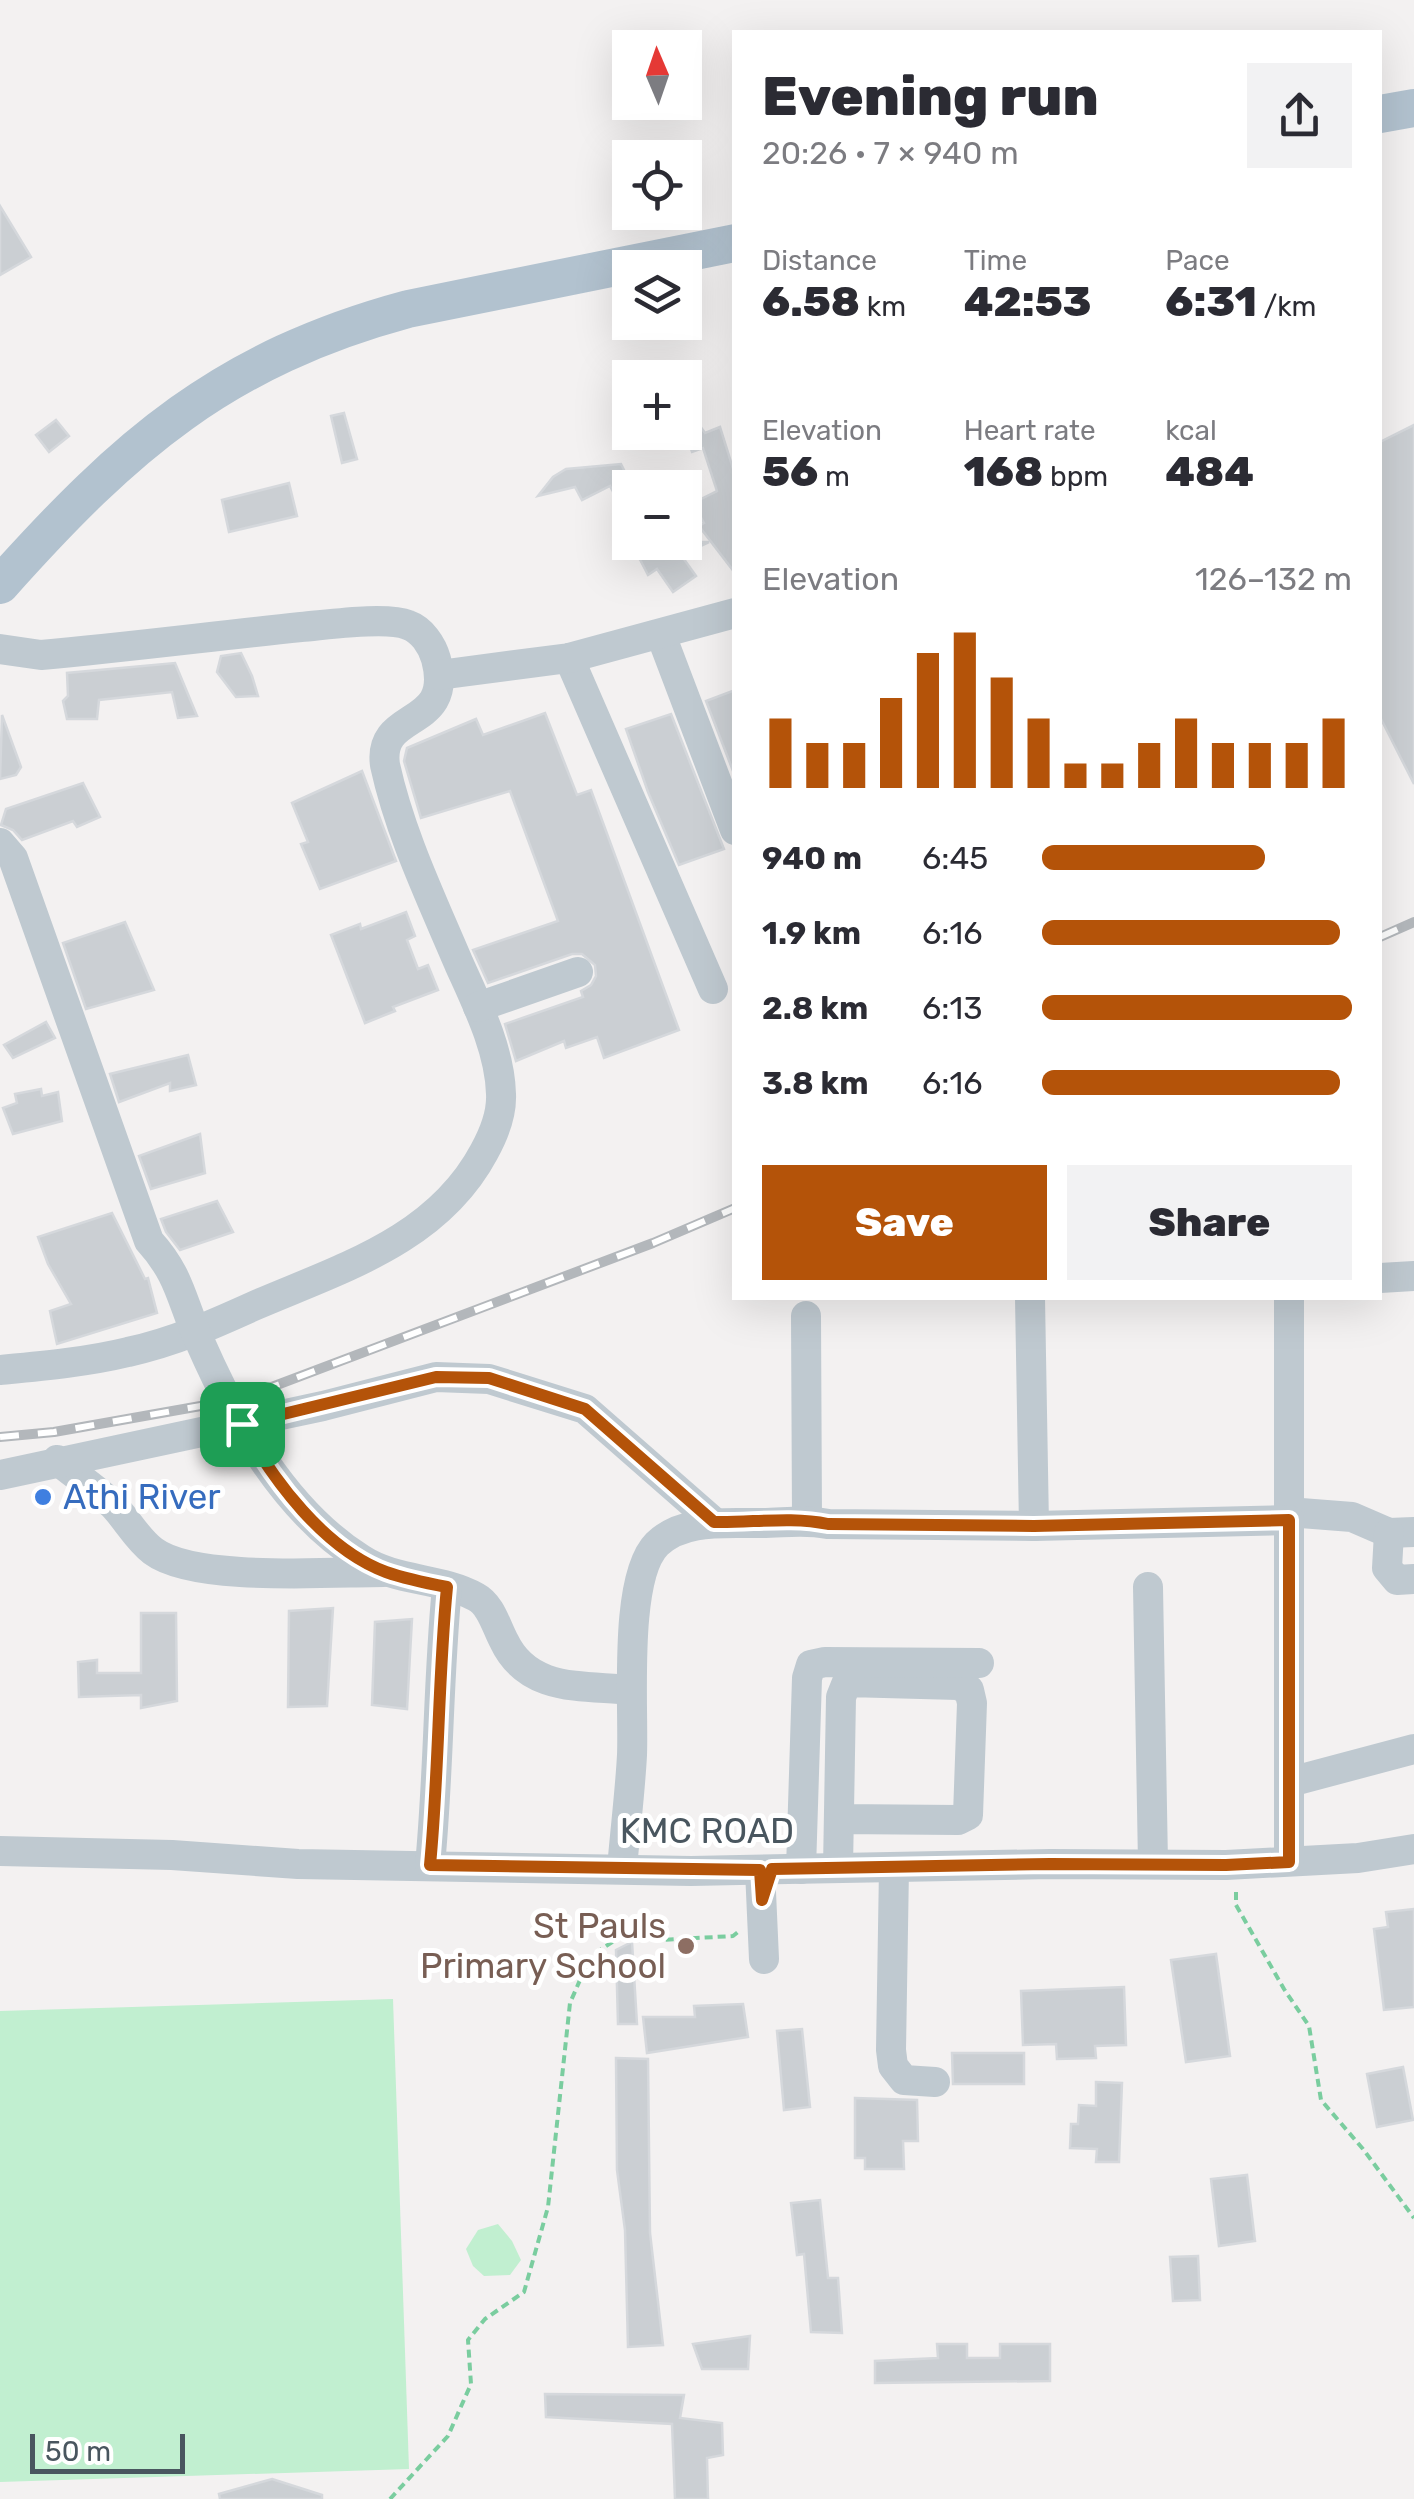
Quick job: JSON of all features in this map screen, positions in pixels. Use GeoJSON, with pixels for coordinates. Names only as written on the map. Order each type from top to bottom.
{"type":"FeatureCollection","features":[{"type":"Feature","properties":{"kind":"main road"},"geometry":{"type":"LineString","coordinates":[[1382,114],[1414,108]]}},
{"type":"Feature","properties":{"kind":"main road"},"geometry":{"type":"LineString","coordinates":[[0,584],[72,504],[140,444],[210,393],[295,347],[408,309],[732,244]]}},
{"type":"Feature","properties":{"kind":"street"},"geometry":{"type":"LineString","coordinates":[[439,675],[569,658],[732,614]]}},
{"type":"Feature","properties":{"kind":"street"},"geometry":{"type":"LineString","coordinates":[[0,649],[41,655],[346,623],[410,625],[430,644],[439,675],[436,699],[427,710],[395,729],[383,752],[389,783],[424,883],[478,1007],[498,1067],[502,1095],[493,1134],[478,1163],[447,1204],[413,1232],[382,1250],[195,1333],[126,1353],[0,1370]]}},
{"type":"Feature","properties":{"kind":"street"},"geometry":{"type":"LineString","coordinates":[[661,635],[732,822]]}},
{"type":"Feature","properties":{"kind":"street"},"geometry":{"type":"LineString","coordinates":[[569,658],[712,989]]}},
{"type":"Feature","properties":{"kind":"street"},"geometry":{"type":"LineString","coordinates":[[0,843],[13,858],[149,1242],[176,1274],[195,1333],[242,1424],[272,1469],[322,1530],[384,1572]]}},
{"type":"Feature","properties":{"kind":"street"},"geometry":{"type":"LineString","coordinates":[[478,1007],[578,972]]}},
{"type":"Feature","properties":{"kind":"street"},"geometry":{"type":"LineString","coordinates":[[1382,1278],[1414,1276]]}},
{"type":"Feature","properties":{"kind":"street"},"geometry":{"type":"LineString","coordinates":[[1030,1300],[1034,1526]]}},
{"type":"Feature","properties":{"kind":"street"},"geometry":{"type":"LineString","coordinates":[[1289,1862],[1290,1300]]}},
{"type":"Feature","properties":{"kind":"street"},"geometry":{"type":"LineString","coordinates":[[806,1316],[806,1519]]}},
{"type":"Feature","properties":{"kind":"street"},"geometry":{"type":"LineString","coordinates":[[0,1475],[242,1424],[436,1377],[489,1378],[585,1409],[714,1522]]}},
{"type":"Feature","properties":{"kind":"street"},"geometry":{"type":"LineString","coordinates":[[57,1460],[114,1506],[155,1552],[174,1562],[278,1572],[384,1572],[447,1587],[478,1598],[512,1656],[530,1675],[554,1683],[630,1690]]}},
{"type":"Feature","properties":{"kind":"street"},"geometry":{"type":"LineString","coordinates":[[622,1869],[632,1755],[630,1690],[638,1596],[655,1546],[675,1532],[714,1522],[762,1524],[806,1519],[828,1524],[1034,1526],[1352,1516],[1401,1533],[1386,1568],[1397,1580],[1414,1579]]}},
{"type":"Feature","properties":{"kind":"street"},"geometry":{"type":"LineString","coordinates":[[430,1865],[439,1768],[441,1646],[447,1587]]}},
{"type":"Feature","properties":{"kind":"street"},"geometry":{"type":"LineString","coordinates":[[1148,1587],[1152,1864]]}},
{"type":"Feature","properties":{"kind":"street"},"geometry":{"type":"LineString","coordinates":[[800,1868],[807,1678],[811,1665],[980,1664]]}},
{"type":"Feature","properties":{"kind":"street"},"geometry":{"type":"LineString","coordinates":[[838,1868],[842,1697],[847,1682],[958,1685],[969,1690],[972,1703],[968,1815],[958,1820],[840,1819]]}},
{"type":"Feature","properties":{"kind":"street"},"geometry":{"type":"LineString","coordinates":[[1290,1782],[1414,1749]]}},
{"type":"Feature","properties":{"kind":"street","name":"KMC ROAD"},"geometry":{"type":"LineString","coordinates":[[0,1851],[172,1855],[298,1864],[622,1869],[761,1885],[800,1868],[1235,1865],[1358,1858],[1414,1849]]}},
{"type":"Feature","properties":{"kind":"street"},"geometry":{"type":"LineString","coordinates":[[894,1868],[890,2050],[893,2066],[904,2080],[935,2082]]}},
{"type":"Feature","properties":{"kind":"street"},"geometry":{"type":"LineString","coordinates":[[761,1885],[764,1959]]}},
{"type":"Feature","properties":{"kind":"path"},"geometry":{"type":"LineString","coordinates":[[1235,1865],[1236,1905],[1310,2026],[1321,2100],[1414,2218]]}},
{"type":"Feature","properties":{"kind":"path"},"geometry":{"type":"LineString","coordinates":[[390,2499],[448,2436],[470,2384],[468,2340],[486,2319],[524,2292],[548,2207],[570,2003],[590,1957],[627,1932],[661,1940],[733,1936],[756,1919],[761,1885]]}},
{"type":"Feature","properties":{"kind":"green space"},"geometry":{"type":"Polygon","coordinates":[[[393,1999],[409,2469],[0,2482],[0,2011],[393,1999]]]}},
{"type":"Feature","properties":{"kind":"green space"},"geometry":{"type":"Polygon","coordinates":[[[498,2224],[521,2260],[510,2275],[484,2276],[473,2266],[466,2249],[478,2230],[498,2224]]]}},
{"type":"Feature","properties":{"kind":"building"},"geometry":{"type":"Polygon","coordinates":[[[0,206],[31,257],[0,275],[0,206]]]}},
{"type":"Feature","properties":{"kind":"building"},"geometry":{"type":"Polygon","coordinates":[[[344,413],[357,459],[342,463],[331,416],[344,413]]]}},
{"type":"Feature","properties":{"kind":"building"},"geometry":{"type":"Polygon","coordinates":[[[56,420],[69,436],[49,452],[36,435],[56,420]]]}},
{"type":"Feature","properties":{"kind":"building"},"geometry":{"type":"Polygon","coordinates":[[[1414,425],[1414,784],[1382,721],[1382,441],[1414,425]]]}},
{"type":"Feature","properties":{"kind":"building"},"geometry":{"type":"Polygon","coordinates":[[[720,427],[732,465],[732,569],[702,530],[702,498],[717,491],[703,448],[702,429],[705,433],[720,427]]]}},
{"type":"Feature","properties":{"kind":"building"},"geometry":{"type":"Polygon","coordinates":[[[621,464],[624,470],[612,470],[612,490],[610,486],[582,500],[575,487],[538,496],[553,477],[566,469],[621,464]]]}},
{"type":"Feature","properties":{"kind":"building"},"geometry":{"type":"Polygon","coordinates":[[[289,483],[297,516],[229,532],[222,500],[289,483]]]}},
{"type":"Feature","properties":{"kind":"building"},"geometry":{"type":"Polygon","coordinates":[[[640,560],[685,560],[696,576],[673,592],[657,569],[648,575],[640,560]]]}},
{"type":"Feature","properties":{"kind":"building"},"geometry":{"type":"Polygon","coordinates":[[[241,653],[258,696],[236,697],[217,672],[221,656],[241,653]]]}},
{"type":"Feature","properties":{"kind":"building"},"geometry":{"type":"Polygon","coordinates":[[[175,663],[197,716],[178,718],[172,692],[99,700],[97,719],[67,719],[63,701],[68,696],[67,673],[175,663]]]}},
{"type":"Feature","properties":{"kind":"building"},"geometry":{"type":"Polygon","coordinates":[[[732,691],[732,768],[706,701],[732,691]]]}},
{"type":"Feature","properties":{"kind":"building"},"geometry":{"type":"Polygon","coordinates":[[[545,713],[577,795],[591,790],[679,1030],[604,1058],[597,1037],[566,1048],[564,1041],[516,1061],[505,1024],[583,997],[581,991],[596,976],[595,965],[582,954],[572,954],[488,983],[473,950],[558,921],[510,791],[421,818],[404,761],[407,748],[476,719],[483,735],[545,713]]]}},
{"type":"Feature","properties":{"kind":"building"},"geometry":{"type":"Polygon","coordinates":[[[671,714],[724,849],[679,865],[626,729],[671,714]]]}},
{"type":"Feature","properties":{"kind":"building"},"geometry":{"type":"Polygon","coordinates":[[[2,715],[21,767],[16,775],[0,779],[2,715]]]}},
{"type":"Feature","properties":{"kind":"building"},"geometry":{"type":"Polygon","coordinates":[[[362,771],[396,861],[320,889],[301,844],[308,842],[292,803],[362,771]]]}},
{"type":"Feature","properties":{"kind":"building"},"geometry":{"type":"Polygon","coordinates":[[[83,783],[100,817],[77,827],[73,821],[22,840],[1,825],[6,809],[83,783]]]}},
{"type":"Feature","properties":{"kind":"building"},"geometry":{"type":"Polygon","coordinates":[[[406,912],[415,936],[407,940],[418,969],[428,965],[438,990],[393,1007],[395,1011],[365,1023],[331,935],[360,924],[361,929],[406,912]]]}},
{"type":"Feature","properties":{"kind":"building"},"geometry":{"type":"Polygon","coordinates":[[[125,922],[154,990],[86,1009],[63,943],[125,922]]]}},
{"type":"Feature","properties":{"kind":"building"},"geometry":{"type":"Polygon","coordinates":[[[46,1022],[55,1038],[13,1058],[4,1045],[46,1022]]]}},
{"type":"Feature","properties":{"kind":"building"},"geometry":{"type":"Polygon","coordinates":[[[188,1055],[196,1085],[170,1091],[170,1083],[119,1102],[110,1074],[188,1055]]]}},
{"type":"Feature","properties":{"kind":"building"},"geometry":{"type":"Polygon","coordinates":[[[41,1089],[42,1096],[58,1092],[62,1121],[13,1134],[3,1108],[17,1103],[15,1094],[41,1089]]]}},
{"type":"Feature","properties":{"kind":"building"},"geometry":{"type":"Polygon","coordinates":[[[200,1134],[205,1173],[151,1189],[139,1156],[200,1134]]]}},
{"type":"Feature","properties":{"kind":"building"},"geometry":{"type":"Polygon","coordinates":[[[217,1201],[233,1232],[180,1250],[161,1219],[217,1201]]]}},
{"type":"Feature","properties":{"kind":"building"},"geometry":{"type":"Polygon","coordinates":[[[112,1213],[145,1279],[148,1278],[157,1313],[57,1344],[50,1311],[71,1304],[38,1237],[112,1213]]]}},
{"type":"Feature","properties":{"kind":"building"},"geometry":{"type":"Polygon","coordinates":[[[333,1608],[327,1706],[288,1707],[289,1611],[333,1608]]]}},
{"type":"Feature","properties":{"kind":"building"},"geometry":{"type":"Polygon","coordinates":[[[141,1613],[176,1613],[177,1701],[141,1708],[141,1695],[79,1697],[78,1662],[97,1660],[97,1673],[141,1673],[141,1613]]]}},
{"type":"Feature","properties":{"kind":"building"},"geometry":{"type":"Polygon","coordinates":[[[412,1619],[407,1709],[372,1705],[375,1622],[412,1619]]]}},
{"type":"Feature","properties":{"kind":"building"},"geometry":{"type":"Polygon","coordinates":[[[1414,1909],[1414,2007],[1384,2010],[1374,1929],[1388,1927],[1386,1912],[1414,1909]]]}},
{"type":"Feature","properties":{"kind":"building"},"geometry":{"type":"Polygon","coordinates":[[[632,1942],[637,2024],[618,2024],[616,1950],[632,1942]]]}},
{"type":"Feature","properties":{"kind":"building"},"geometry":{"type":"Polygon","coordinates":[[[1216,1954],[1230,2056],[1186,2062],[1171,1960],[1216,1954]]]}},
{"type":"Feature","properties":{"kind":"building"},"geometry":{"type":"Polygon","coordinates":[[[1124,1987],[1126,2045],[1095,2046],[1096,2058],[1057,2059],[1056,2044],[1023,2045],[1021,1991],[1124,1987]]]}},
{"type":"Feature","properties":{"kind":"building"},"geometry":{"type":"Polygon","coordinates":[[[743,2004],[748,2037],[647,2053],[643,2017],[695,2017],[694,2006],[743,2004]]]}},
{"type":"Feature","properties":{"kind":"building"},"geometry":{"type":"Polygon","coordinates":[[[802,2029],[810,2107],[784,2110],[777,2031],[802,2029]]]}},
{"type":"Feature","properties":{"kind":"building"},"geometry":{"type":"Polygon","coordinates":[[[952,2053],[1024,2053],[1024,2084],[953,2084],[952,2053]]]}},
{"type":"Feature","properties":{"kind":"building"},"geometry":{"type":"Polygon","coordinates":[[[616,2058],[648,2059],[650,2233],[663,2345],[628,2347],[625,2230],[617,2170],[616,2058]]]}},
{"type":"Feature","properties":{"kind":"building"},"geometry":{"type":"Polygon","coordinates":[[[1403,2067],[1413,2120],[1377,2127],[1367,2074],[1403,2067]]]}},
{"type":"Feature","properties":{"kind":"building"},"geometry":{"type":"Polygon","coordinates":[[[1096,2082],[1122,2083],[1119,2162],[1096,2162],[1097,2149],[1070,2148],[1071,2124],[1078,2124],[1079,2105],[1096,2106],[1096,2082]]]}},
{"type":"Feature","properties":{"kind":"building"},"geometry":{"type":"Polygon","coordinates":[[[855,2098],[917,2100],[918,2141],[903,2141],[904,2169],[865,2169],[865,2158],[855,2158],[855,2098]]]}},
{"type":"Feature","properties":{"kind":"building"},"geometry":{"type":"Polygon","coordinates":[[[1247,2175],[1255,2241],[1219,2246],[1211,2179],[1247,2175]]]}},
{"type":"Feature","properties":{"kind":"building"},"geometry":{"type":"Polygon","coordinates":[[[820,2200],[828,2278],[838,2278],[842,2333],[811,2332],[804,2254],[797,2255],[791,2203],[820,2200]]]}},
{"type":"Feature","properties":{"kind":"building"},"geometry":{"type":"Polygon","coordinates":[[[1198,2256],[1200,2300],[1173,2301],[1170,2257],[1198,2256]]]}},
{"type":"Feature","properties":{"kind":"building"},"geometry":{"type":"Polygon","coordinates":[[[750,2336],[748,2369],[702,2369],[693,2344],[750,2336]]]}},
{"type":"Feature","properties":{"kind":"building"},"geometry":{"type":"Polygon","coordinates":[[[937,2344],[967,2344],[967,2358],[1000,2358],[1000,2344],[1050,2344],[1050,2381],[875,2383],[875,2361],[938,2358],[937,2344]]]}},
{"type":"Feature","properties":{"kind":"building"},"geometry":{"type":"Polygon","coordinates":[[[545,2394],[684,2395],[680,2418],[722,2423],[723,2455],[707,2458],[708,2499],[675,2499],[672,2424],[546,2417],[545,2394]]]}},
{"type":"Feature","properties":{"kind":"building"},"geometry":{"type":"Polygon","coordinates":[[[272,2479],[322,2495],[322,2499],[220,2499],[219,2494],[272,2479]]]}},
{"type":"Feature","properties":{"kind":"railway"},"geometry":{"type":"LineString","coordinates":[[1382,936],[1414,922]]}},
{"type":"Feature","properties":{"kind":"railway"},"geometry":{"type":"LineString","coordinates":[[0,1437],[54,1432],[240,1399],[653,1243],[732,1209]]}},
{"type":"Feature","properties":{"kind":"place","name":"Athi River"},"geometry":{"type":"Point","coordinates":[43,1497]}},
{"type":"Feature","properties":{"kind":"place","name":"St Pauls Primary School"},"geometry":{"type":"Point","coordinates":[686,1946]}},
{"type":"Feature","properties":{"kind":"route"},"geometry":{"type":"LineString","coordinates":[[436,1377],[489,1378],[585,1409],[714,1522],[762,1524],[806,1519],[828,1524],[1034,1526],[1289,1520],[1289,1862],[772,1869],[762,1900],[760,1870],[430,1865],[439,1768],[441,1646],[447,1587],[384,1572],[322,1530],[272,1469],[242,1424],[436,1377]]}}]}
